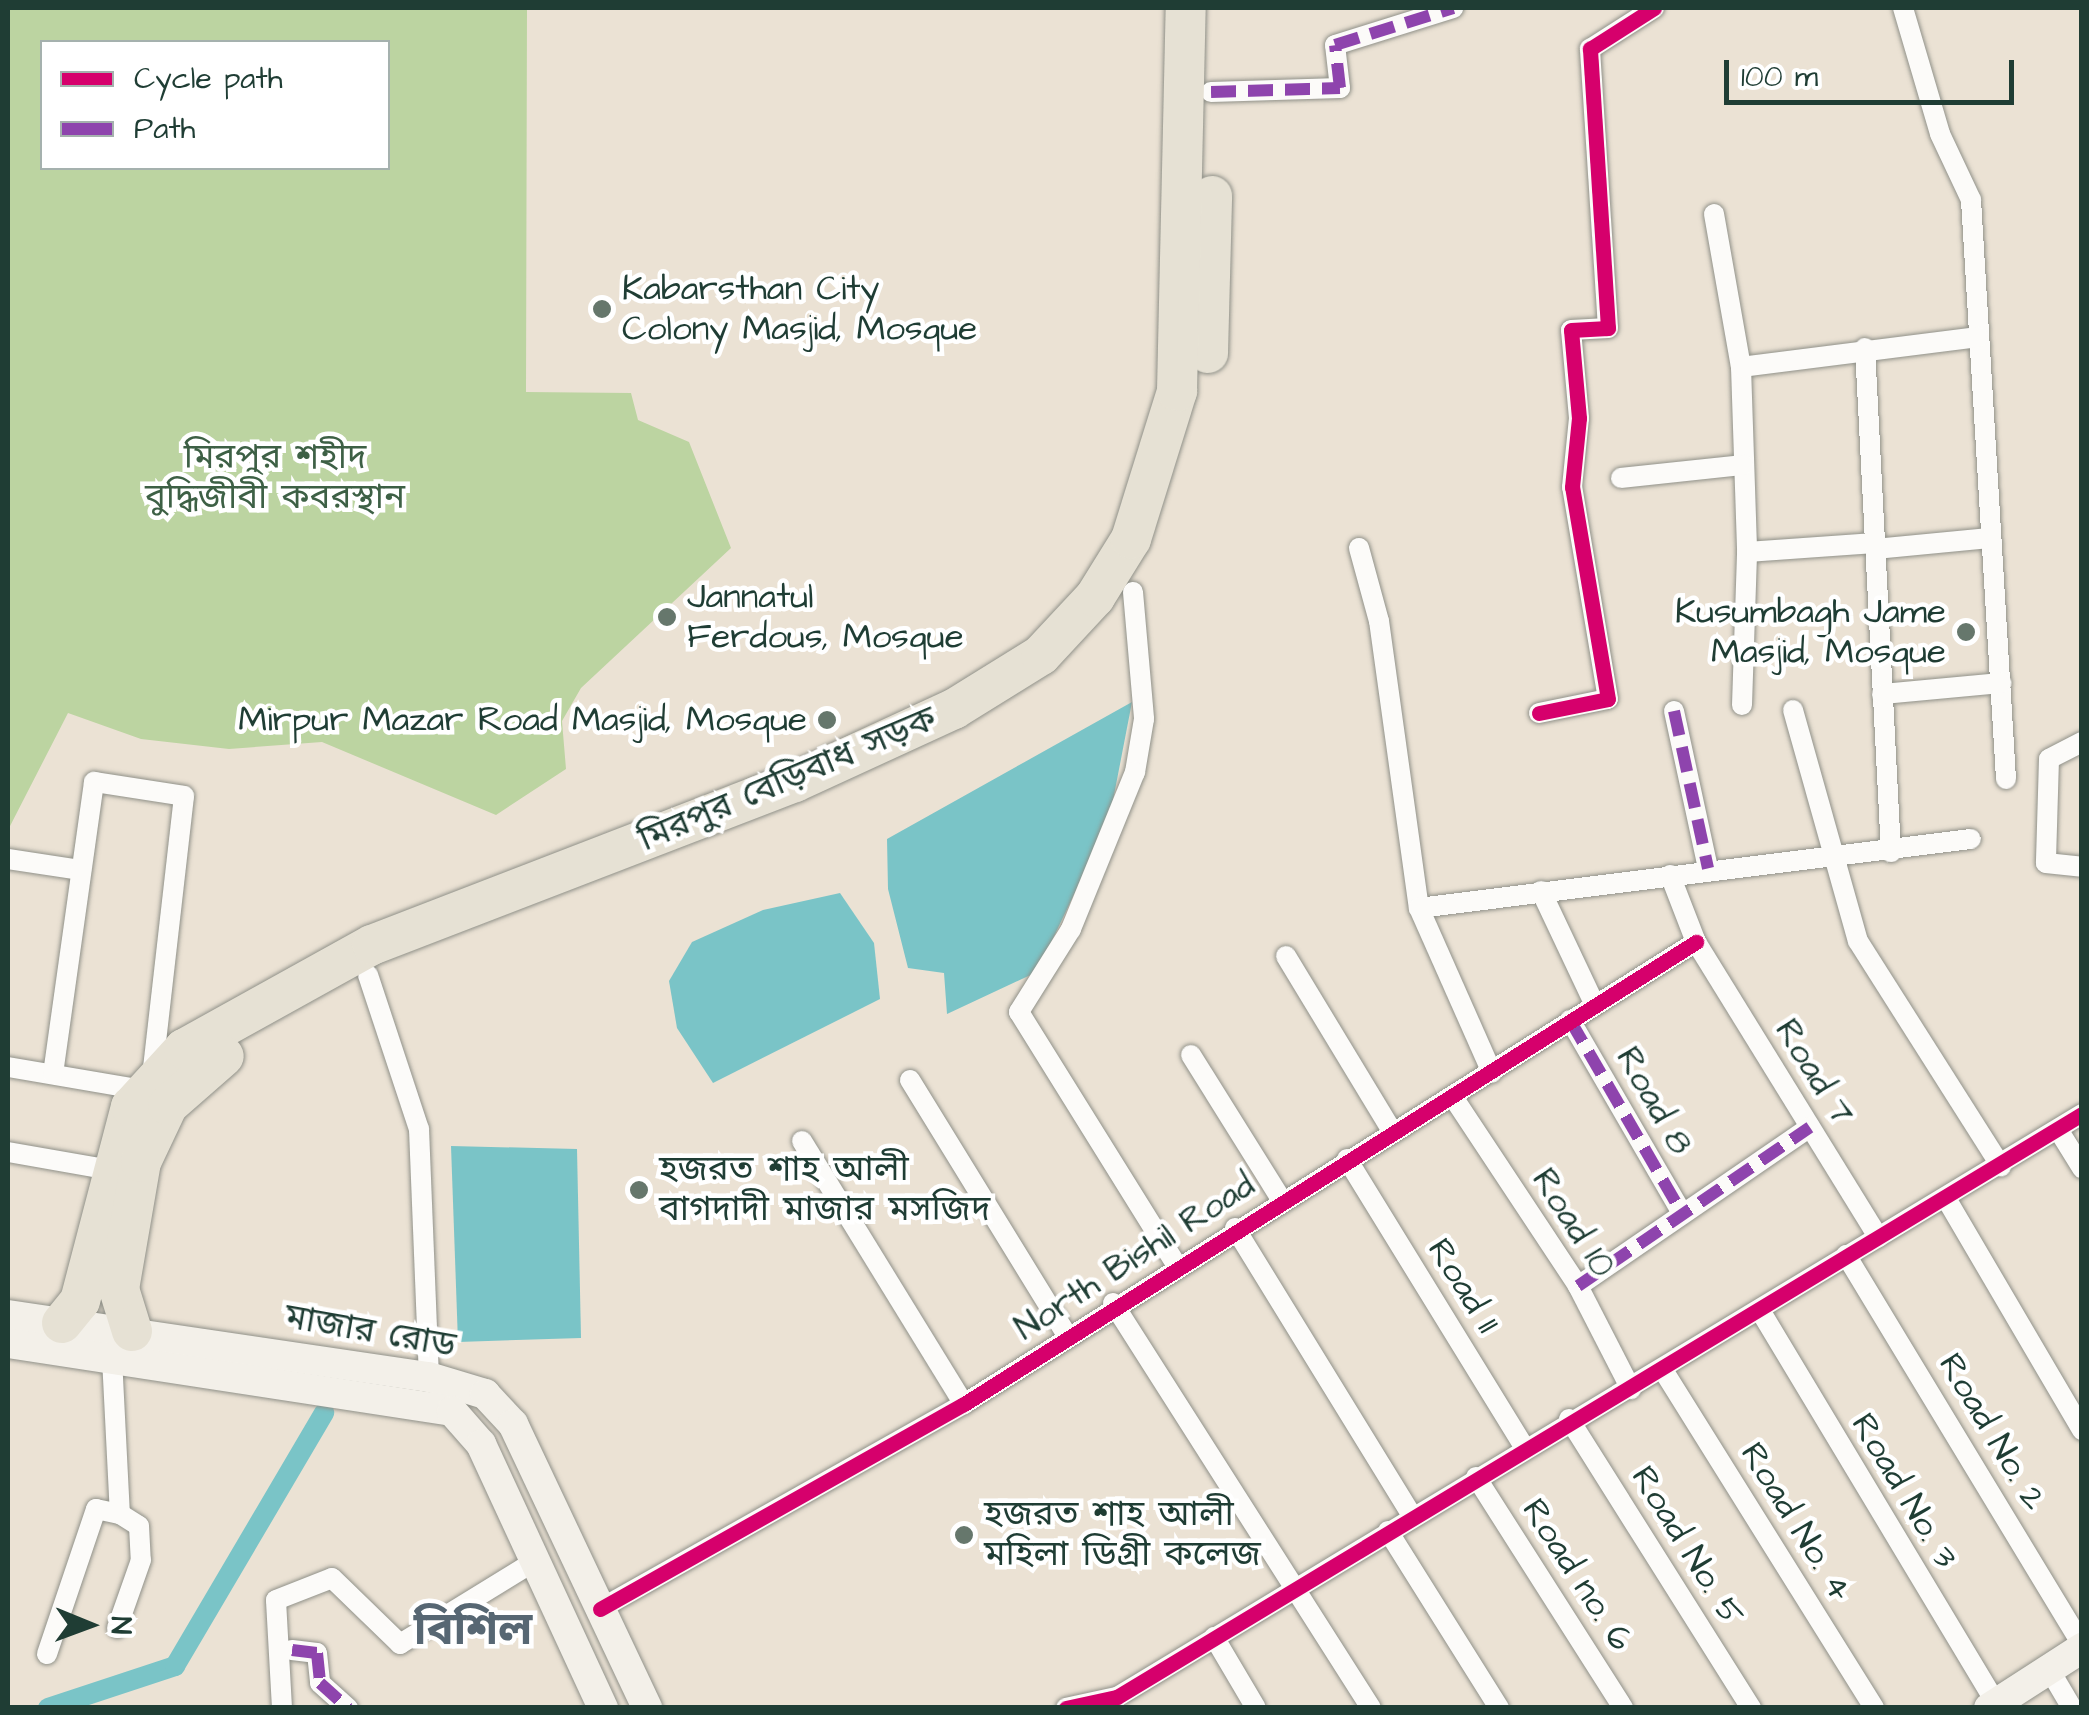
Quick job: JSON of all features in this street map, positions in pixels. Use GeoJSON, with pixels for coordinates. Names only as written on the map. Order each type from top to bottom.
{"type":"FeatureCollection","features":[{"type":"Feature","properties":{"kind":"highway","name":"মিরপুর বেড়িবাধ সড়ক"},"geometry":{"type":"LineString","coordinates":[[1049,664],[1130,540],[1172,414],[1183,332],[1186,8]]}},
{"type":"Feature","properties":{"kind":"highway","name":"মিরপুর বেড়িবাধ সড়ক"},"geometry":{"type":"LineString","coordinates":[[101,1287],[111,1170],[147,1084],[357,971],[884,768],[1049,664],[1132,592],[1173,506],[1208,365],[1210,8]]}},
{"type":"Feature","properties":{"kind":"highway","name":"মিরপুর বেড়িবাধ সড়ক"},"geometry":{"type":"LineString","coordinates":[[60,1336],[101,1287],[152,1132],[193,1060]]}},
{"type":"Feature","properties":{"kind":"highway"},"geometry":{"type":"LineString","coordinates":[[101,1287],[124,1350]]}},
{"type":"Feature","properties":{"kind":"main road","name":"মাজার রোড"},"geometry":{"type":"LineString","coordinates":[[8,1315],[60,1336],[124,1350],[500,1404],[647,1708]]}},
{"type":"Feature","properties":{"kind":"main road","name":"মাজার রোড"},"geometry":{"type":"LineString","coordinates":[[8,1344],[60,1336]]}},
{"type":"Feature","properties":{"kind":"main road","name":"মাজার রোড"},"geometry":{"type":"LineString","coordinates":[[124,1350],[429,1377],[462,1400],[603,1708]]}},
{"type":"Feature","properties":{"kind":"main road"},"geometry":{"type":"LineString","coordinates":[[481,1444],[513,1424]]}},
{"type":"Feature","properties":{"kind":"main road"},"geometry":{"type":"LineString","coordinates":[[566,1629],[600,1609]]}},
{"type":"Feature","properties":{"kind":"main road"},"geometry":{"type":"LineString","coordinates":[[1992,1705],[2082,1646]]}},
{"type":"Feature","properties":{"kind":"street"},"geometry":{"type":"LineString","coordinates":[[1211,92],[1340,88],[1335,45],[1453,8]]}},
{"type":"Feature","properties":{"kind":"street"},"geometry":{"type":"LineString","coordinates":[[1539,712],[1608,699],[1572,487],[1579,418],[1570,330],[1608,328],[1590,49],[1654,8]]}},
{"type":"Feature","properties":{"kind":"street"},"geometry":{"type":"LineString","coordinates":[[1903,8],[1940,134],[1971,200],[2006,779]]}},
{"type":"Feature","properties":{"kind":"street"},"geometry":{"type":"LineString","coordinates":[[1714,214],[1741,367],[1747,552],[1742,705]]}},
{"type":"Feature","properties":{"kind":"street"},"geometry":{"type":"LineString","coordinates":[[1741,367],[1865,348],[1978,337]]}},
{"type":"Feature","properties":{"kind":"street"},"geometry":{"type":"LineString","coordinates":[[1865,348],[1891,852]]}},
{"type":"Feature","properties":{"kind":"street"},"geometry":{"type":"LineString","coordinates":[[1621,478],[1744,466]]}},
{"type":"Feature","properties":{"kind":"street"},"geometry":{"type":"LineString","coordinates":[[1747,552],[1989,538]]}},
{"type":"Feature","properties":{"kind":"street"},"geometry":{"type":"LineString","coordinates":[[1359,548],[1379,621],[1419,908],[1492,1073]]}},
{"type":"Feature","properties":{"kind":"street"},"geometry":{"type":"LineString","coordinates":[[1132,592],[1144,719],[1135,772],[1071,929],[1019,1012],[1176,1264]]}},
{"type":"Feature","properties":{"kind":"street"},"geometry":{"type":"LineString","coordinates":[[1882,694],[2001,683]]}},
{"type":"Feature","properties":{"kind":"street"},"geometry":{"type":"LineString","coordinates":[[1794,710],[1831,864],[1858,942],[2001,1166]]}},
{"type":"Feature","properties":{"kind":"street"},"geometry":{"type":"LineString","coordinates":[[1674,711],[1708,868]]}},
{"type":"Feature","properties":{"kind":"street"},"geometry":{"type":"LineString","coordinates":[[2082,742],[2050,759],[2046,863],[2082,866]]}},
{"type":"Feature","properties":{"kind":"street"},"geometry":{"type":"LineString","coordinates":[[8,1067],[53,1074],[147,1084],[184,796],[94,782],[53,1074]]}},
{"type":"Feature","properties":{"kind":"street"},"geometry":{"type":"LineString","coordinates":[[1419,908],[1670,876],[1763,858],[1831,864],[1970,839]]}},
{"type":"Feature","properties":{"kind":"street"},"geometry":{"type":"LineString","coordinates":[[8,860],[82,870]]}},
{"type":"Feature","properties":{"kind":"street","name":"Road 7"},"geometry":{"type":"LineString","coordinates":[[1670,876],[1696,942],[1878,1237]]}},
{"type":"Feature","properties":{"kind":"street"},"geometry":{"type":"LineString","coordinates":[[1541,891],[1596,1005]]}},
{"type":"Feature","properties":{"kind":"street","name":"North Bishil Road"},"geometry":{"type":"LineString","coordinates":[[600,1609],[964,1404],[1114,1303],[1492,1073],[1696,942]]}},
{"type":"Feature","properties":{"kind":"street"},"geometry":{"type":"LineString","coordinates":[[1286,956],[1392,1131]]}},
{"type":"Feature","properties":{"kind":"street"},"geometry":{"type":"LineString","coordinates":[[357,971],[422,1145],[429,1377]]}},
{"type":"Feature","properties":{"kind":"street","name":"Road 8"},"geometry":{"type":"LineString","coordinates":[[1570,1020],[1682,1214]]}},
{"type":"Feature","properties":{"kind":"street"},"geometry":{"type":"LineString","coordinates":[[1191,1055],[1281,1200]]}},
{"type":"Feature","properties":{"kind":"street"},"geometry":{"type":"LineString","coordinates":[[910,1080],[1066,1335]]}},
{"type":"Feature","properties":{"kind":"street","name":"Road 10"},"geometry":{"type":"LineString","coordinates":[[1453,1097],[1578,1286],[1631,1389]]}},
{"type":"Feature","properties":{"kind":"street"},"geometry":{"type":"LineString","coordinates":[[1066,1708],[1121,1702],[1214,1637],[1388,1530],[1569,1420],[1631,1389],[1761,1312],[1846,1255],[1947,1200],[2082,1114]]}},
{"type":"Feature","properties":{"kind":"street"},"geometry":{"type":"LineString","coordinates":[[1578,1286],[1810,1127]]}},
{"type":"Feature","properties":{"kind":"street"},"geometry":{"type":"LineString","coordinates":[[2059,1131],[2082,1168]]}},
{"type":"Feature","properties":{"kind":"street"},"geometry":{"type":"LineString","coordinates":[[802,1141],[964,1404]]}},
{"type":"Feature","properties":{"kind":"street"},"geometry":{"type":"LineString","coordinates":[[8,1152],[111,1170]]}},
{"type":"Feature","properties":{"kind":"street","name":"Road 11"},"geometry":{"type":"LineString","coordinates":[[1347,1159],[1524,1447]]}},
{"type":"Feature","properties":{"kind":"street"},"geometry":{"type":"LineString","coordinates":[[1947,1200],[2082,1430]]}},
{"type":"Feature","properties":{"kind":"street"},"geometry":{"type":"LineString","coordinates":[[1235,1228],[1412,1516]]}},
{"type":"Feature","properties":{"kind":"street","name":"Road No. 2"},"geometry":{"type":"LineString","coordinates":[[1846,1255],[2082,1646]]}},
{"type":"Feature","properties":{"kind":"street"},"geometry":{"type":"LineString","coordinates":[[1114,1303],[1371,1708]]}},
{"type":"Feature","properties":{"kind":"street","name":"Road No. 3"},"geometry":{"type":"LineString","coordinates":[[1761,1312],[1992,1705]]}},
{"type":"Feature","properties":{"kind":"street"},"geometry":{"type":"LineString","coordinates":[[120,1514],[124,1350]]}},
{"type":"Feature","properties":{"kind":"street","name":"Road No. 4"},"geometry":{"type":"LineString","coordinates":[[1663,1370],[1874,1708]]}},
{"type":"Feature","properties":{"kind":"street","name":"Road No. 5"},"geometry":{"type":"LineString","coordinates":[[1569,1420],[1751,1708]]}},
{"type":"Feature","properties":{"kind":"street","name":"Road no. 6"},"geometry":{"type":"LineString","coordinates":[[1476,1477],[1623,1708]]}},
{"type":"Feature","properties":{"kind":"street"},"geometry":{"type":"LineString","coordinates":[[47,1654],[96,1508],[120,1514],[139,1526],[141,1560],[117,1628]]}},
{"type":"Feature","properties":{"kind":"street"},"geometry":{"type":"LineString","coordinates":[[1388,1530],[1499,1708]]}},
{"type":"Feature","properties":{"kind":"street"},"geometry":{"type":"LineString","coordinates":[[282,1708],[276,1600],[332,1578],[400,1644],[535,1562]]}},
{"type":"Feature","properties":{"kind":"street"},"geometry":{"type":"LineString","coordinates":[[1214,1637],[1256,1708]]}},
{"type":"Feature","properties":{"kind":"street"},"geometry":{"type":"LineString","coordinates":[[292,1650],[317,1653],[319,1698],[348,1708]]}},
{"type":"Feature","properties":{"kind":"street"},"geometry":{"type":"LineString","coordinates":[[2049,1669],[2072,1708]]}},
{"type":"Feature","properties":{"kind":"green space","name":"মিরপুর শহীদ বুদ্ধিজীবী কবরস্থান"},"geometry":{"type":"Polygon","coordinates":[[[8,8],[527,8],[526,392],[631,393],[638,420],[689,442],[731,548],[581,688],[562,721],[566,769],[496,815],[322,742],[229,749],[141,739],[68,713],[8,830],[8,8]]]}},
{"type":"Feature","properties":{"kind":"water"},"geometry":{"type":"Polygon","coordinates":[[[1132,702],[1109,821],[1037,972],[947,1014],[944,973],[908,968],[888,889],[887,839],[1132,702]]]}},
{"type":"Feature","properties":{"kind":"water"},"geometry":{"type":"Polygon","coordinates":[[[840,893],[874,943],[880,999],[713,1083],[677,1028],[669,981],[692,942],[763,910],[840,893]]]}},
{"type":"Feature","properties":{"kind":"water"},"geometry":{"type":"Polygon","coordinates":[[[451,1146],[577,1149],[581,1338],[458,1342],[451,1146]]]}},
{"type":"Feature","properties":{"kind":"waterway"},"geometry":{"type":"LineString","coordinates":[[48,1708],[175,1666],[324,1413]]}},
{"type":"Feature","properties":{"kind":"marked path"},"geometry":{"type":"LineString","coordinates":[[1211,92],[1340,88],[1335,45],[1453,8]]}},
{"type":"Feature","properties":{"kind":"marked path"},"geometry":{"type":"LineString","coordinates":[[1674,711],[1708,868]]}},
{"type":"Feature","properties":{"kind":"marked path"},"geometry":{"type":"LineString","coordinates":[[1570,1020],[1682,1213]]}},
{"type":"Feature","properties":{"kind":"marked path"},"geometry":{"type":"LineString","coordinates":[[1578,1286],[1810,1127]]}},
{"type":"Feature","properties":{"kind":"marked path"},"geometry":{"type":"LineString","coordinates":[[292,1650],[317,1653],[320,1683],[348,1708]]}},
{"type":"Feature","properties":{"kind":"cycle path"},"geometry":{"type":"LineString","coordinates":[[1539,713],[1608,699],[1572,487],[1579,418],[1571,330],[1608,328],[1590,49],[1654,8]]}},
{"type":"Feature","properties":{"kind":"cycle path"},"geometry":{"type":"LineString","coordinates":[[600,1609],[964,1404],[1696,942]]}},
{"type":"Feature","properties":{"kind":"cycle path"},"geometry":{"type":"LineString","coordinates":[[1066,1708],[1117,1697],[2082,1114]]}},
{"type":"Feature","properties":{"kind":"place","name":"Kabarsthan City Colony Masjid, Mosque"},"geometry":{"type":"Point","coordinates":[602,309]}},
{"type":"Feature","properties":{"kind":"place","name":"Jannatul Ferdous, Mosque"},"geometry":{"type":"Point","coordinates":[667,617]}},
{"type":"Feature","properties":{"kind":"place","name":"Kusumbagh Jame Masjid, Mosque"},"geometry":{"type":"Point","coordinates":[1966,632]}},
{"type":"Feature","properties":{"kind":"place","name":"Mirpur Mazar Road Masjid, Mosque"},"geometry":{"type":"Point","coordinates":[827,720]}},
{"type":"Feature","properties":{"kind":"place","name":"হজরত শাহ আলী বাগদাদী মাজার মসজিদ"},"geometry":{"type":"Point","coordinates":[639,1190]}},
{"type":"Feature","properties":{"kind":"place","name":"হজরত শাহ আলী মহিলা ডিগ্রী কলেজ"},"geometry":{"type":"Point","coordinates":[964,1535]}},
{"type":"Feature","properties":{"kind":"district","name":"বিশিল"},"geometry":{"type":"Point","coordinates":[473,1632]}}]}
